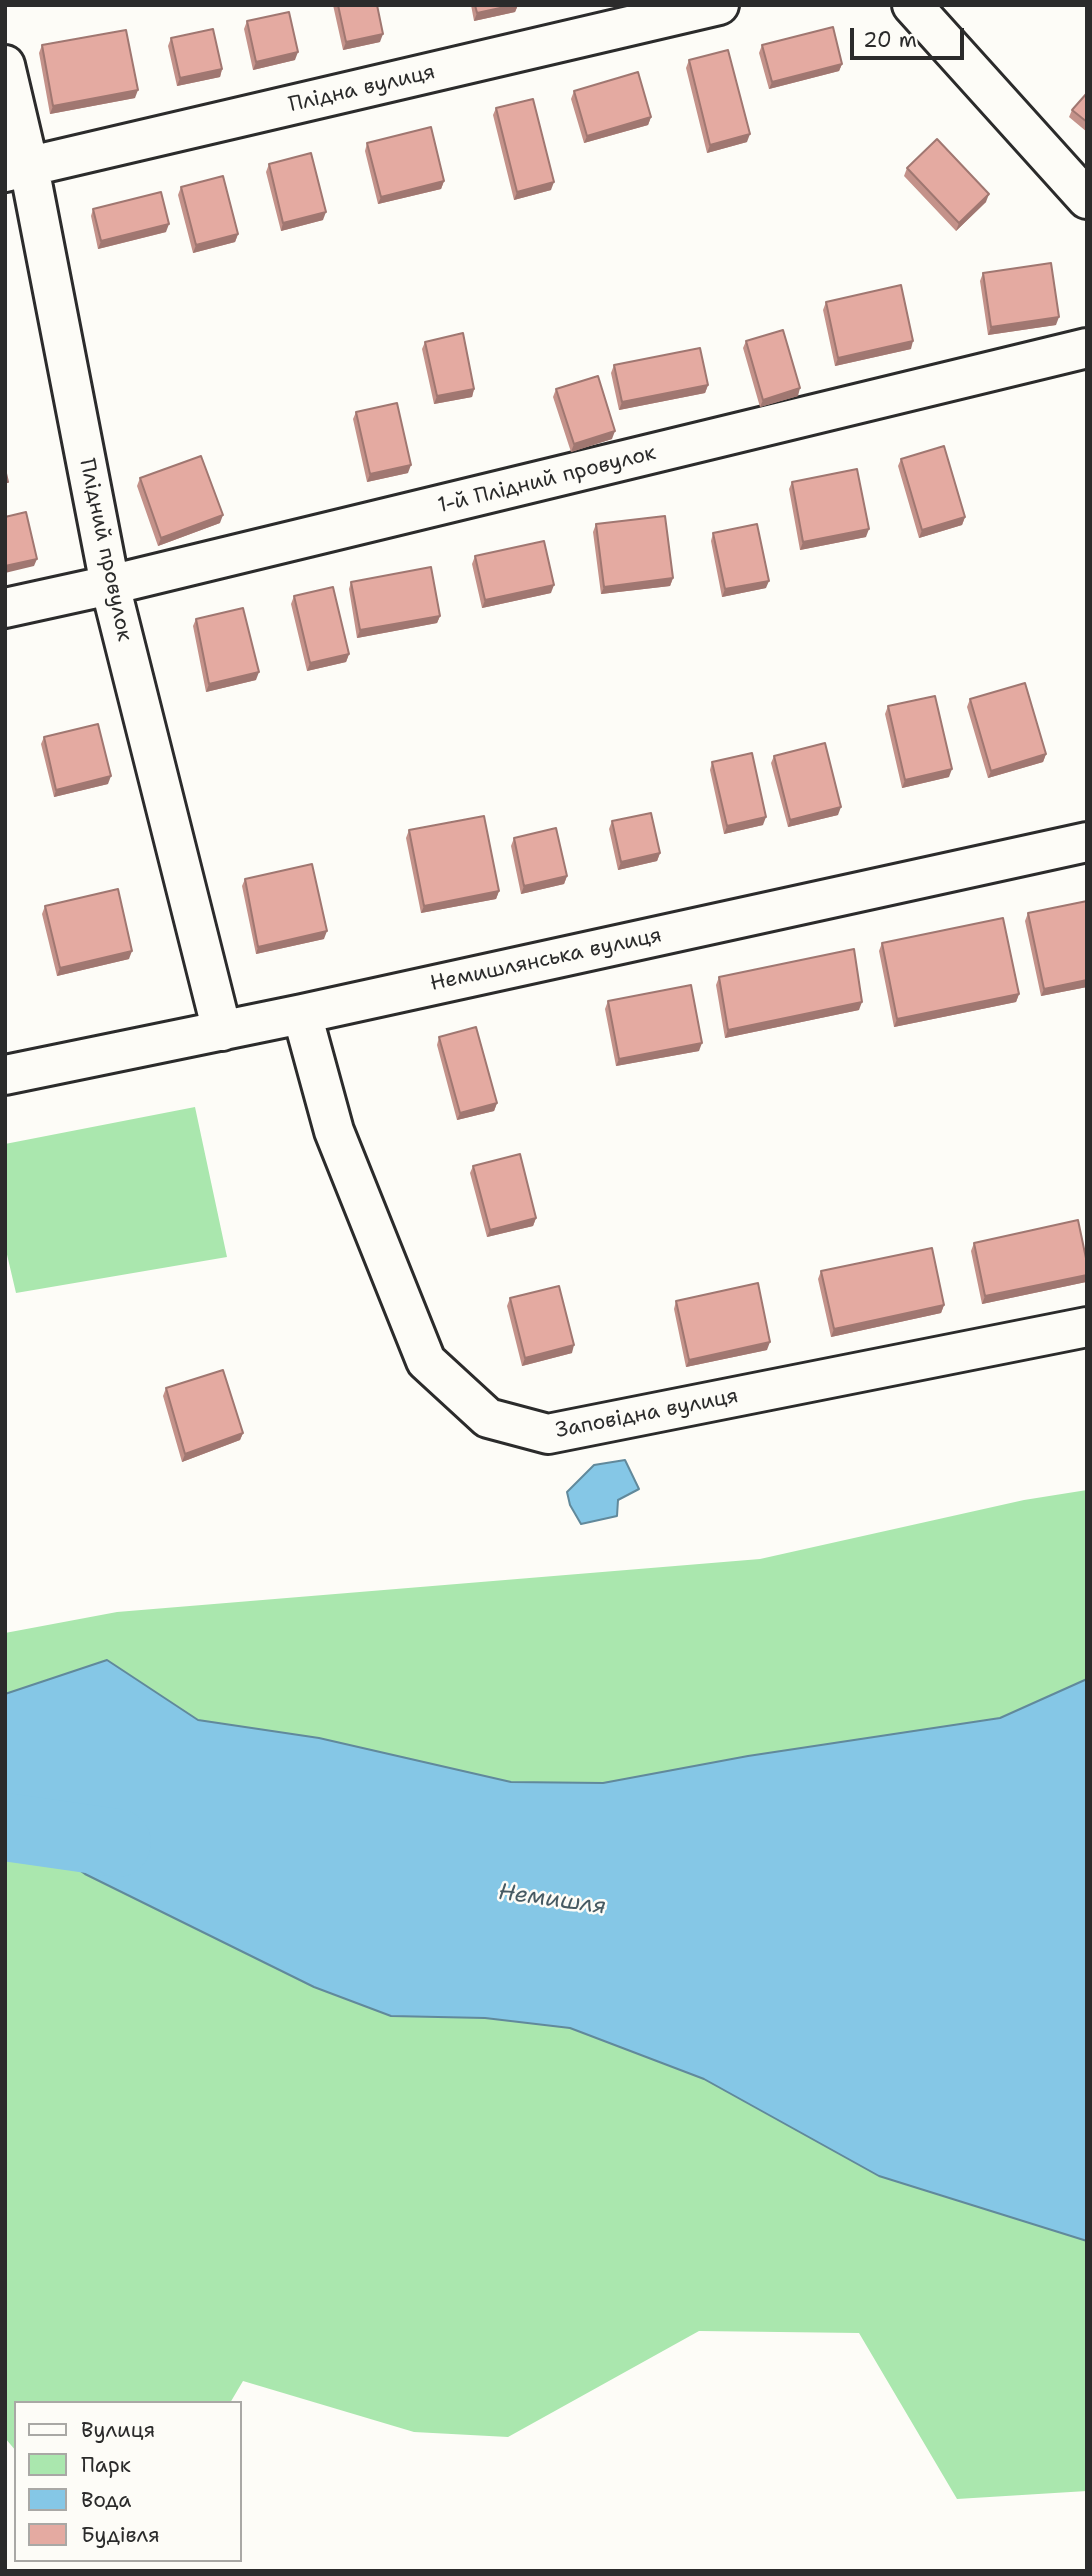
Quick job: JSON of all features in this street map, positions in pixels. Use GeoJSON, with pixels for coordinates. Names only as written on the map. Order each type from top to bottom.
{"type":"FeatureCollection","features":[{"type":"Feature","properties":{"kind":"street","name":"Плідна вулиця"},"geometry":{"type":"LineString","coordinates":[[17,169],[719,5]]}},
{"type":"Feature","properties":{"kind":"street"},"geometry":{"type":"LineString","coordinates":[[912,5],[1087,199]]}},
{"type":"Feature","properties":{"kind":"street","name":"Плідний провулок"},"geometry":{"type":"LineString","coordinates":[[5,65],[17,169],[110,585],[222,1031]]}},
{"type":"Feature","properties":{"kind":"street","name":"1-й Плідний провулок"},"geometry":{"type":"LineString","coordinates":[[5,608],[110,585],[1087,348]]}},
{"type":"Feature","properties":{"kind":"street","name":"Немишлянська вулиця"},"geometry":{"type":"LineString","coordinates":[[5,1075],[302,1014],[1087,842]]}},
{"type":"Feature","properties":{"kind":"street","name":"Заповідна вулиця"},"geometry":{"type":"LineString","coordinates":[[302,1014],[334,1131],[426,1361],[488,1418],[548,1434],[1087,1327]]}},
{"type":"Feature","properties":{"kind":"green space"},"geometry":{"type":"Polygon","coordinates":[[[195,1107],[227,1257],[16,1293],[5,1246],[5,1144],[195,1107]]]}},
{"type":"Feature","properties":{"kind":"green space"},"geometry":{"type":"Polygon","coordinates":[[[1087,1490],[1087,1679],[1000,1718],[748,1756],[603,1783],[511,1782],[319,1738],[198,1720],[107,1660],[5,1694],[5,1633],[117,1612],[760,1559],[1024,1500],[1087,1490]]]}},
{"type":"Feature","properties":{"kind":"green space"},"geometry":{"type":"Polygon","coordinates":[[[5,1818],[85,1874],[485,2018],[570,2028],[704,2079],[879,2176],[1087,2241],[1087,2491],[957,2499],[859,2333],[699,2331],[508,2437],[414,2432],[243,2381],[231,2401],[14,2401],[14,2449],[5,2438],[5,1818]]]}},
{"type":"Feature","properties":{"kind":"water"},"geometry":{"type":"Polygon","coordinates":[[[625,1460],[639,1489],[618,1500],[617,1516],[581,1524],[570,1505],[567,1492],[594,1465],[625,1460]]]}},
{"type":"Feature","properties":{"kind":"water"},"geometry":{"type":"Polygon","coordinates":[[[107,1660],[198,1720],[319,1738],[511,1782],[603,1783],[748,1756],[1000,1718],[1087,1679],[1087,2241],[879,2176],[704,2079],[570,2028],[485,2018],[391,2016],[314,1987],[85,1874],[5,1818],[5,1694],[107,1660]]]}},
{"type":"Feature","properties":{"kind":"building"},"geometry":{"type":"Polygon","coordinates":[[[338,5],[377,5],[383,34],[346,42],[338,5]]]}},
{"type":"Feature","properties":{"kind":"building"},"geometry":{"type":"Polygon","coordinates":[[[475,5],[514,5],[477,13],[475,5]]]}},
{"type":"Feature","properties":{"kind":"building"},"geometry":{"type":"Polygon","coordinates":[[[289,12],[298,52],[256,62],[247,21],[289,12]]]}},
{"type":"Feature","properties":{"kind":"building"},"geometry":{"type":"Polygon","coordinates":[[[833,27],[842,64],[772,82],[762,45],[833,27]]]}},
{"type":"Feature","properties":{"kind":"building"},"geometry":{"type":"Polygon","coordinates":[[[213,29],[222,69],[180,78],[171,38],[213,29]]]}},
{"type":"Feature","properties":{"kind":"building"},"geometry":{"type":"Polygon","coordinates":[[[126,30],[138,90],[53,106],[42,45],[126,30]]]}},
{"type":"Feature","properties":{"kind":"building"},"geometry":{"type":"Polygon","coordinates":[[[728,50],[750,134],[710,145],[689,60],[728,50]]]}},
{"type":"Feature","properties":{"kind":"building"},"geometry":{"type":"Polygon","coordinates":[[[638,72],[651,117],[587,136],[574,91],[638,72]]]}},
{"type":"Feature","properties":{"kind":"building"},"geometry":{"type":"Polygon","coordinates":[[[1087,93],[1087,122],[1072,110],[1087,93]]]}},
{"type":"Feature","properties":{"kind":"building"},"geometry":{"type":"Polygon","coordinates":[[[533,99],[554,182],[517,192],[496,108],[533,99]]]}},
{"type":"Feature","properties":{"kind":"building"},"geometry":{"type":"Polygon","coordinates":[[[431,127],[444,181],[381,197],[367,143],[431,127]]]}},
{"type":"Feature","properties":{"kind":"building"},"geometry":{"type":"Polygon","coordinates":[[[937,139],[989,194],[959,223],[907,168],[937,139]]]}},
{"type":"Feature","properties":{"kind":"building"},"geometry":{"type":"Polygon","coordinates":[[[311,153],[326,212],[283,223],[269,164],[311,153]]]}},
{"type":"Feature","properties":{"kind":"building"},"geometry":{"type":"Polygon","coordinates":[[[223,176],[238,234],[196,245],[181,187],[223,176]]]}},
{"type":"Feature","properties":{"kind":"building"},"geometry":{"type":"Polygon","coordinates":[[[161,192],[169,224],[101,241],[93,209],[161,192]]]}},
{"type":"Feature","properties":{"kind":"building"},"geometry":{"type":"Polygon","coordinates":[[[1051,263],[1059,317],[991,327],[983,273],[1051,263]]]}},
{"type":"Feature","properties":{"kind":"building"},"geometry":{"type":"Polygon","coordinates":[[[901,285],[913,341],[838,358],[826,302],[901,285]]]}},
{"type":"Feature","properties":{"kind":"building"},"geometry":{"type":"Polygon","coordinates":[[[783,330],[800,388],[763,400],[746,341],[783,330]]]}},
{"type":"Feature","properties":{"kind":"building"},"geometry":{"type":"Polygon","coordinates":[[[463,333],[474,389],[437,396],[425,342],[463,333]]]}},
{"type":"Feature","properties":{"kind":"building"},"geometry":{"type":"Polygon","coordinates":[[[700,348],[708,385],[622,402],[614,365],[700,348]]]}},
{"type":"Feature","properties":{"kind":"building"},"geometry":{"type":"Polygon","coordinates":[[[598,376],[615,431],[574,444],[556,389],[598,376]]]}},
{"type":"Feature","properties":{"kind":"building"},"geometry":{"type":"Polygon","coordinates":[[[397,403],[411,465],[370,474],[356,412],[397,403]]]}},
{"type":"Feature","properties":{"kind":"building"},"geometry":{"type":"Polygon","coordinates":[[[944,446],[965,517],[922,530],[901,459],[944,446]]]}},
{"type":"Feature","properties":{"kind":"building"},"geometry":{"type":"Polygon","coordinates":[[[201,456],[223,515],[161,538],[140,478],[201,456]]]}},
{"type":"Feature","properties":{"kind":"building"},"geometry":{"type":"Polygon","coordinates":[[[857,469],[869,529],[803,542],[792,482],[857,469]]]}},
{"type":"Feature","properties":{"kind":"building"},"geometry":{"type":"Polygon","coordinates":[[[26,512],[37,559],[5,566],[5,517],[26,512]]]}},
{"type":"Feature","properties":{"kind":"building"},"geometry":{"type":"Polygon","coordinates":[[[665,516],[673,578],[604,587],[596,524],[665,516]]]}},
{"type":"Feature","properties":{"kind":"building"},"geometry":{"type":"Polygon","coordinates":[[[757,524],[769,581],[725,589],[713,533],[757,524]]]}},
{"type":"Feature","properties":{"kind":"building"},"geometry":{"type":"Polygon","coordinates":[[[544,541],[554,585],[485,600],[475,556],[544,541]]]}},
{"type":"Feature","properties":{"kind":"building"},"geometry":{"type":"Polygon","coordinates":[[[431,567],[440,616],[360,630],[351,582],[431,567]]]}},
{"type":"Feature","properties":{"kind":"building"},"geometry":{"type":"Polygon","coordinates":[[[333,587],[349,654],[310,663],[294,596],[333,587]]]}},
{"type":"Feature","properties":{"kind":"building"},"geometry":{"type":"Polygon","coordinates":[[[243,608],[259,672],[209,684],[196,619],[243,608]]]}},
{"type":"Feature","properties":{"kind":"building"},"geometry":{"type":"Polygon","coordinates":[[[1025,683],[1046,754],[991,771],[970,699],[1025,683]]]}},
{"type":"Feature","properties":{"kind":"building"},"geometry":{"type":"Polygon","coordinates":[[[935,696],[952,769],[905,780],[888,706],[935,696]]]}},
{"type":"Feature","properties":{"kind":"building"},"geometry":{"type":"Polygon","coordinates":[[[98,724],[111,776],[56,790],[44,737],[98,724]]]}},
{"type":"Feature","properties":{"kind":"building"},"geometry":{"type":"Polygon","coordinates":[[[825,743],[841,807],[790,820],[774,756],[825,743]]]}},
{"type":"Feature","properties":{"kind":"building"},"geometry":{"type":"Polygon","coordinates":[[[752,753],[766,817],[727,826],[712,762],[752,753]]]}},
{"type":"Feature","properties":{"kind":"building"},"geometry":{"type":"Polygon","coordinates":[[[651,813],[660,853],[621,862],[612,821],[651,813]]]}},
{"type":"Feature","properties":{"kind":"building"},"geometry":{"type":"Polygon","coordinates":[[[484,816],[499,891],[424,906],[409,830],[484,816]]]}},
{"type":"Feature","properties":{"kind":"building"},"geometry":{"type":"Polygon","coordinates":[[[556,828],[567,876],[524,886],[514,838],[556,828]]]}},
{"type":"Feature","properties":{"kind":"building"},"geometry":{"type":"Polygon","coordinates":[[[312,864],[327,931],[258,947],[245,879],[312,864]]]}},
{"type":"Feature","properties":{"kind":"building"},"geometry":{"type":"Polygon","coordinates":[[[118,889],[132,951],[60,968],[45,906],[118,889]]]}},
{"type":"Feature","properties":{"kind":"building"},"geometry":{"type":"Polygon","coordinates":[[[1087,901],[1087,980],[1044,989],[1028,913],[1087,901]]]}},
{"type":"Feature","properties":{"kind":"building"},"geometry":{"type":"Polygon","coordinates":[[[1003,918],[1019,994],[897,1019],[882,943],[1003,918]]]}},
{"type":"Feature","properties":{"kind":"building"},"geometry":{"type":"Polygon","coordinates":[[[854,949],[862,1002],[728,1030],[719,977],[854,949]]]}},
{"type":"Feature","properties":{"kind":"building"},"geometry":{"type":"Polygon","coordinates":[[[691,985],[702,1043],[619,1059],[608,1001],[691,985]]]}},
{"type":"Feature","properties":{"kind":"building"},"geometry":{"type":"Polygon","coordinates":[[[476,1027],[497,1103],[460,1113],[439,1037],[476,1027]]]}},
{"type":"Feature","properties":{"kind":"building"},"geometry":{"type":"Polygon","coordinates":[[[520,1154],[536,1218],[490,1230],[473,1166],[520,1154]]]}},
{"type":"Feature","properties":{"kind":"building"},"geometry":{"type":"Polygon","coordinates":[[[1078,1220],[1087,1275],[985,1296],[974,1243],[1078,1220]]]}},
{"type":"Feature","properties":{"kind":"building"},"geometry":{"type":"Polygon","coordinates":[[[932,1248],[944,1305],[834,1329],[821,1271],[932,1248]]]}},
{"type":"Feature","properties":{"kind":"building"},"geometry":{"type":"Polygon","coordinates":[[[758,1283],[770,1342],[689,1360],[676,1301],[758,1283]]]}},
{"type":"Feature","properties":{"kind":"building"},"geometry":{"type":"Polygon","coordinates":[[[559,1286],[574,1345],[525,1358],[510,1298],[559,1286]]]}},
{"type":"Feature","properties":{"kind":"building"},"geometry":{"type":"Polygon","coordinates":[[[223,1370],[243,1433],[185,1454],[166,1388],[223,1370]]]}},
{"type":"Feature","properties":{"kind":"waterway","name":"Немишля"},"geometry":{"type":"LineString","coordinates":[[5,1827],[117,1843]]}}]}
